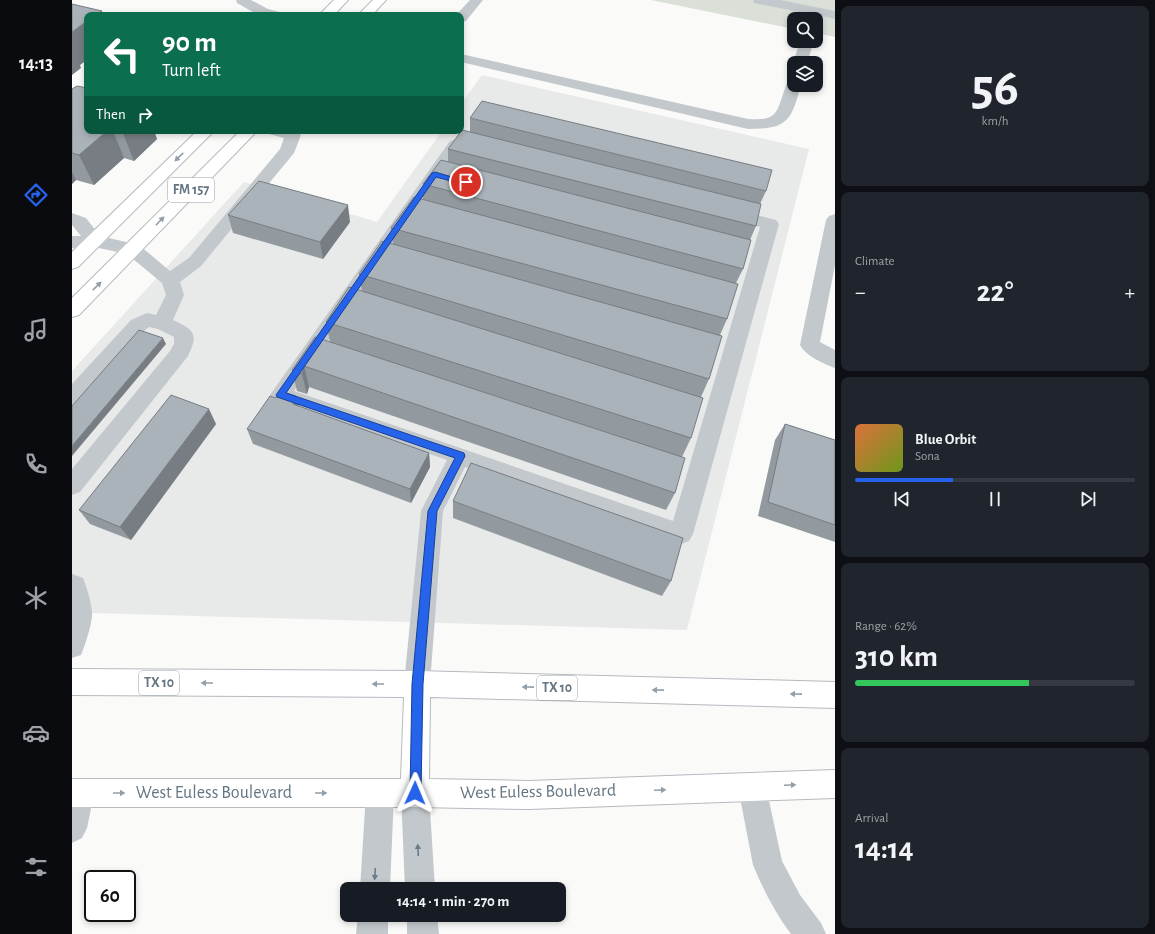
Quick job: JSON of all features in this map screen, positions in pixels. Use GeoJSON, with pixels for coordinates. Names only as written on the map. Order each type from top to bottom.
{"type":"FeatureCollection","features":[{"type":"Feature","properties":{"kind":"main road"},"geometry":{"type":"LineString","coordinates":[[329,12],[342,0]]}},
{"type":"Feature","properties":{"kind":"main road"},"geometry":{"type":"LineString","coordinates":[[371,12],[380,0]]}},
{"type":"Feature","properties":{"kind":"main road","name":"FM 157"},"geometry":{"type":"LineString","coordinates":[[72,263],[203,134]]}},
{"type":"Feature","properties":{"kind":"main road","name":"FM 157"},"geometry":{"type":"LineString","coordinates":[[72,310],[246,134]]}},
{"type":"Feature","properties":{"kind":"main road","name":"TX 10"},"geometry":{"type":"LineString","coordinates":[[72,682],[418,684],[835,695]]}},
{"type":"Feature","properties":{"kind":"main road"},"geometry":{"type":"LineString","coordinates":[[415,793],[418,684]]}},
{"type":"Feature","properties":{"kind":"main road","name":"West Euless Boulevard"},"geometry":{"type":"LineString","coordinates":[[75,794],[415,793],[529,795],[835,784]]}},
{"type":"Feature","properties":{"kind":"street"},"geometry":{"type":"LineString","coordinates":[[242,0],[263,12]]}},
{"type":"Feature","properties":{"kind":"street"},"geometry":{"type":"LineString","coordinates":[[464,15],[477,0]]}},
{"type":"Feature","properties":{"kind":"street"},"geometry":{"type":"LineString","coordinates":[[759,0],[805,12]]}},
{"type":"Feature","properties":{"kind":"street"},"geometry":{"type":"LineString","coordinates":[[823,15],[835,15]]}},
{"type":"Feature","properties":{"kind":"street"},"geometry":{"type":"LineString","coordinates":[[464,59],[748,124],[772,124],[780,120],[784,114],[791,92]]}},
{"type":"Feature","properties":{"kind":"street"},"geometry":{"type":"LineString","coordinates":[[170,280],[195,262],[288,150],[293,136],[285,134]]}},
{"type":"Feature","properties":{"kind":"street"},"geometry":{"type":"LineString","coordinates":[[486,152],[456,144],[443,176],[355,302],[321,349],[280,395],[460,456],[681,534],[691,470],[707,411],[752,257],[770,224],[708,208]]}},
{"type":"Feature","properties":{"kind":"street"},"geometry":{"type":"LineString","coordinates":[[72,219],[80,222],[94,241]]}},
{"type":"Feature","properties":{"kind":"street"},"geometry":{"type":"LineString","coordinates":[[835,220],[810,345],[835,360]]}},
{"type":"Feature","properties":{"kind":"street"},"geometry":{"type":"LineString","coordinates":[[72,242],[94,241],[133,249],[170,280],[174,295],[162,324]]}},
{"type":"Feature","properties":{"kind":"street"},"geometry":{"type":"LineString","coordinates":[[72,398],[138,325],[147,320],[162,324],[183,333],[184,344],[178,356],[72,485]]}},
{"type":"Feature","properties":{"kind":"street"},"geometry":{"type":"LineString","coordinates":[[418,684],[432,511],[460,456]]}},
{"type":"Feature","properties":{"kind":"street"},"geometry":{"type":"LineString","coordinates":[[72,585],[74,586],[80,614],[72,646]]}},
{"type":"Feature","properties":{"kind":"street"},"geometry":{"type":"LineString","coordinates":[[752,787],[768,865],[789,906],[810,934]]}},
{"type":"Feature","properties":{"kind":"street"},"geometry":{"type":"LineString","coordinates":[[375,882],[380,793]]}},
{"type":"Feature","properties":{"kind":"street"},"geometry":{"type":"LineString","coordinates":[[415,793],[420,882]]}},
{"type":"Feature","properties":{"kind":"street"},"geometry":{"type":"LineString","coordinates":[[72,828],[75,794]]}},
{"type":"Feature","properties":{"kind":"street"},"geometry":{"type":"LineString","coordinates":[[372,934],[373,922]]}},
{"type":"Feature","properties":{"kind":"street"},"geometry":{"type":"LineString","coordinates":[[422,922],[422,934]]}},
{"type":"Feature","properties":{"kind":"shaded area"},"geometry":{"type":"Polygon","coordinates":[[[651,0],[835,0],[835,37],[823,34],[823,12],[787,12],[787,28],[651,0]]]}},
{"type":"Feature","properties":{"kind":"shaded area"},"geometry":{"type":"Polygon","coordinates":[[[482,75],[809,149],[687,630],[94,613],[72,614],[72,371],[244,182],[377,222],[440,134],[464,134],[464,100],[482,75]]]}},
{"type":"Feature","properties":{"kind":"building"},"geometry":{"type":"Polygon","coordinates":[[[72,4],[102,11],[84,12],[84,23],[72,32],[72,4]]]}},
{"type":"Feature","properties":{"kind":"building"},"geometry":{"type":"Polygon","coordinates":[[[77,86],[84,87],[84,134],[104,134],[79,155],[72,153],[72,89],[77,86]]]}},
{"type":"Feature","properties":{"kind":"building"},"geometry":{"type":"Polygon","coordinates":[[[482,101],[772,170],[766,191],[470,118],[482,101]]]}},
{"type":"Feature","properties":{"kind":"building"},"geometry":{"type":"Polygon","coordinates":[[[464,130],[761,204],[756,226],[448,149],[459,134],[464,134],[464,130]]]}},
{"type":"Feature","properties":{"kind":"building"},"geometry":{"type":"Polygon","coordinates":[[[441,160],[751,240],[743,269],[423,184],[441,160]]]}},
{"type":"Feature","properties":{"kind":"building"},"geometry":{"type":"Polygon","coordinates":[[[259,181],[348,205],[320,242],[228,215],[259,181]]]}},
{"type":"Feature","properties":{"kind":"building"},"geometry":{"type":"Polygon","coordinates":[[[414,197],[738,284],[727,319],[391,228],[414,197]]]}},
{"type":"Feature","properties":{"kind":"building"},"geometry":{"type":"Polygon","coordinates":[[[382,241],[722,336],[709,379],[359,274],[382,241]]]}},
{"type":"Feature","properties":{"kind":"building"},"geometry":{"type":"Polygon","coordinates":[[[349,287],[703,398],[691,438],[326,322],[349,287]]]}},
{"type":"Feature","properties":{"kind":"building"},"geometry":{"type":"Polygon","coordinates":[[[139,330],[163,338],[72,446],[72,406],[139,330]]]}},
{"type":"Feature","properties":{"kind":"building"},"geometry":{"type":"Polygon","coordinates":[[[315,337],[685,458],[675,493],[304,366],[302,374],[292,370],[315,337]]]}},
{"type":"Feature","properties":{"kind":"building"},"geometry":{"type":"Polygon","coordinates":[[[281,391],[296,396],[293,404],[429,453],[410,489],[247,429],[270,396],[276,398],[281,391]]]}},
{"type":"Feature","properties":{"kind":"building"},"geometry":{"type":"Polygon","coordinates":[[[171,395],[209,409],[120,527],[79,510],[171,395]]]}},
{"type":"Feature","properties":{"kind":"building"},"geometry":{"type":"Polygon","coordinates":[[[785,424],[835,440],[835,525],[768,502],[785,424]]]}},
{"type":"Feature","properties":{"kind":"building"},"geometry":{"type":"Polygon","coordinates":[[[471,463],[683,538],[671,581],[453,501],[471,463]]]}},
{"type":"Feature","properties":{"kind":"route"},"geometry":{"type":"LineString","coordinates":[[415,793],[418,684],[432,511],[460,456],[280,395],[435,174],[466,182]]}}]}
